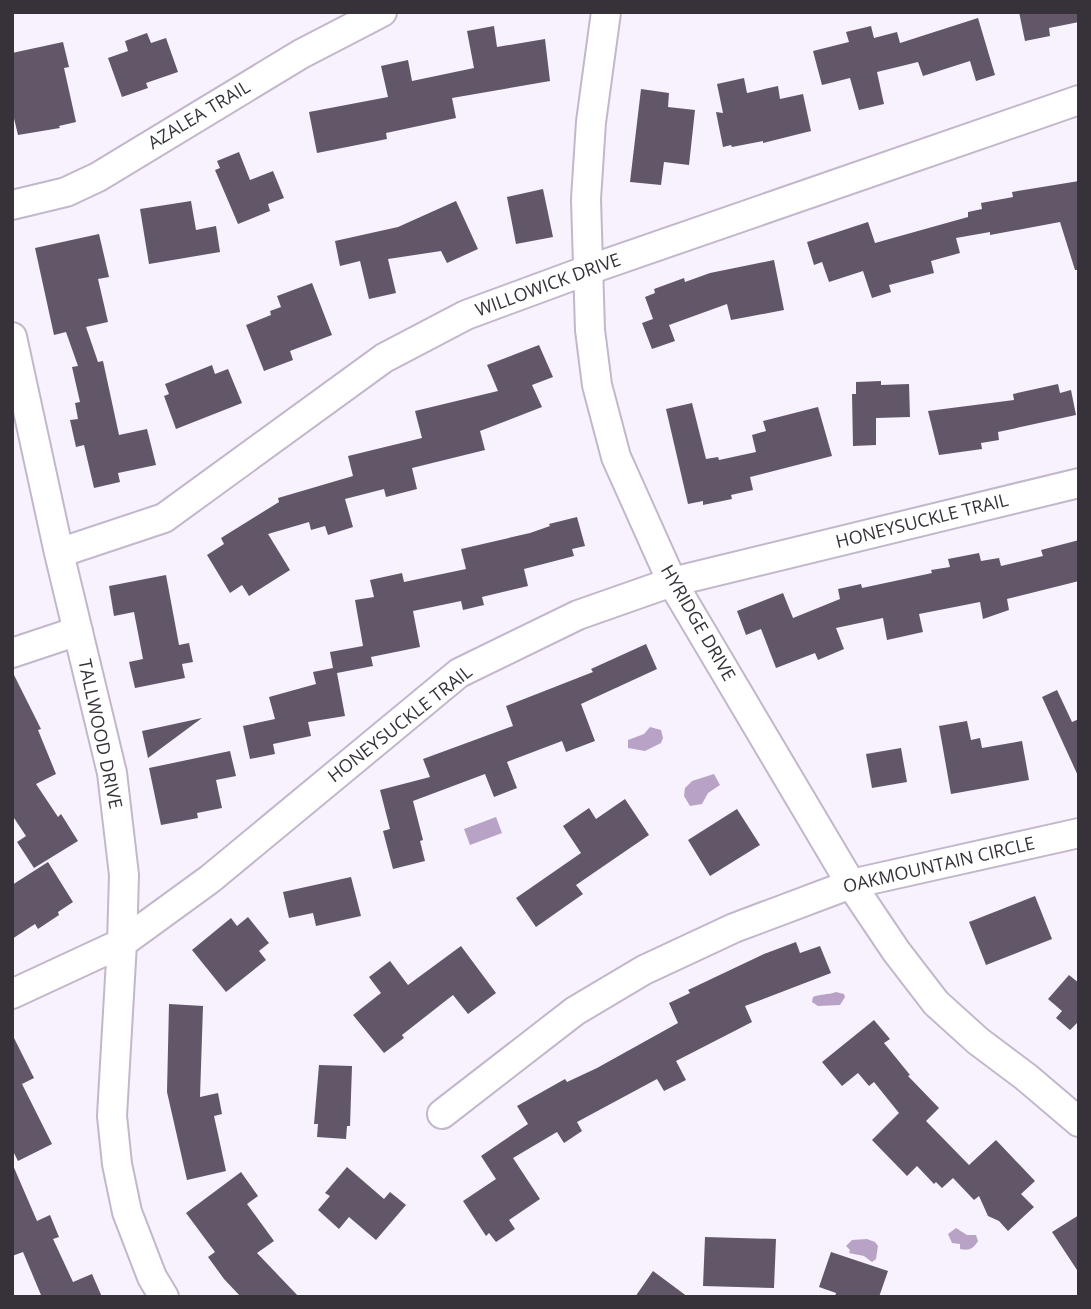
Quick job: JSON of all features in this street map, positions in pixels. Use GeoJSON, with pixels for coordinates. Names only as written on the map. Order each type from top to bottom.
{"type":"FeatureCollection","features":[{"type":"Feature","properties":{"kind":"street","name":"AZALEA TRAIL"},"geometry":{"type":"LineString","coordinates":[[12,205],[66,192],[98,177],[301,54],[382,12]]}},
{"type":"Feature","properties":{"kind":"street","name":"HYRIDGE DRIVE"},"geometry":{"type":"LineString","coordinates":[[606,12],[591,121],[586,199],[590,330],[597,385],[616,457],[672,582],[851,884],[896,951],[936,1003],[978,1041],[1079,1122]]}},
{"type":"Feature","properties":{"kind":"street","name":"WILLOWICK DRIVE"},"geometry":{"type":"LineString","coordinates":[[59,552],[164,518],[384,358],[466,315],[1079,100]]}},
{"type":"Feature","properties":{"kind":"street","name":"TALLWOOD DRIVE"},"geometry":{"type":"LineString","coordinates":[[12,337],[59,552],[112,773],[124,875],[112,1116],[117,1164],[127,1212],[152,1278],[164,1297]]}},
{"type":"Feature","properties":{"kind":"street","name":"HONEYSUCKLE TRAIL"},"geometry":{"type":"LineString","coordinates":[[12,994],[122,943],[210,879],[459,673],[503,650],[578,615],[672,582],[1079,483]]}},
{"type":"Feature","properties":{"kind":"street"},"geometry":{"type":"LineString","coordinates":[[12,653],[78,631]]}},
{"type":"Feature","properties":{"kind":"street","name":"OAKMOUNTAIN CIRCLE"},"geometry":{"type":"LineString","coordinates":[[442,1114],[575,1011],[644,970],[734,928],[851,884],[1079,832]]}},
{"type":"Feature","properties":{"kind":"shaded area"},"geometry":{"type":"Polygon","coordinates":[[[650,727],[661,730],[661,743],[645,751],[628,748],[628,740],[644,734],[650,727]]]}},
{"type":"Feature","properties":{"kind":"shaded area"},"geometry":{"type":"Polygon","coordinates":[[[714,774],[720,785],[708,793],[702,804],[690,806],[684,796],[685,788],[692,781],[714,774]]]}},
{"type":"Feature","properties":{"kind":"shaded area"},"geometry":{"type":"Polygon","coordinates":[[[496,817],[502,833],[470,845],[464,829],[496,817]]]}},
{"type":"Feature","properties":{"kind":"shaded area"},"geometry":{"type":"Polygon","coordinates":[[[836,992],[844,994],[845,997],[840,1005],[818,1006],[812,1002],[813,997],[836,992]]]}},
{"type":"Feature","properties":{"kind":"shaded area"},"geometry":{"type":"Polygon","coordinates":[[[956,1228],[967,1235],[976,1235],[978,1241],[970,1249],[960,1249],[960,1244],[952,1243],[948,1234],[956,1228]]]}},
{"type":"Feature","properties":{"kind":"shaded area"},"geometry":{"type":"Polygon","coordinates":[[[867,1239],[878,1246],[876,1259],[872,1262],[864,1256],[849,1253],[850,1250],[846,1246],[852,1240],[867,1239]]]}},
{"type":"Feature","properties":{"kind":"building"},"geometry":{"type":"Polygon","coordinates":[[[1019,12],[1079,12],[1079,22],[1049,28],[1050,36],[1025,41],[1019,12]]]}},
{"type":"Feature","properties":{"kind":"building"},"geometry":{"type":"Polygon","coordinates":[[[978,18],[995,75],[976,81],[970,61],[923,76],[918,62],[877,72],[884,104],[859,110],[850,78],[822,85],[813,51],[849,42],[846,32],[871,26],[874,38],[897,32],[900,43],[978,18]]]}},
{"type":"Feature","properties":{"kind":"building"},"geometry":{"type":"Polygon","coordinates":[[[494,26],[497,47],[545,39],[550,81],[452,98],[456,118],[386,133],[387,139],[317,153],[309,112],[388,97],[381,66],[408,60],[412,81],[474,68],[467,31],[494,26]]]}},
{"type":"Feature","properties":{"kind":"building"},"geometry":{"type":"Polygon","coordinates":[[[147,33],[151,43],[166,38],[178,72],[146,83],[148,88],[122,97],[108,58],[128,51],[125,41],[147,33]]]}},
{"type":"Feature","properties":{"kind":"building"},"geometry":{"type":"Polygon","coordinates":[[[63,42],[69,67],[64,68],[76,122],[59,126],[60,128],[18,135],[12,110],[12,53],[63,42]]]}},
{"type":"Feature","properties":{"kind":"building"},"geometry":{"type":"Polygon","coordinates":[[[744,78],[747,93],[778,86],[780,99],[803,94],[811,131],[763,143],[723,147],[716,112],[723,113],[717,84],[744,78]]]}},
{"type":"Feature","properties":{"kind":"building"},"geometry":{"type":"Polygon","coordinates":[[[641,89],[669,93],[668,107],[695,110],[689,165],[664,162],[661,185],[630,182],[641,89]]]}},
{"type":"Feature","properties":{"kind":"building"},"geometry":{"type":"Polygon","coordinates":[[[239,152],[250,180],[273,171],[284,198],[268,204],[270,211],[238,224],[215,170],[220,168],[217,161],[239,152]]]}},
{"type":"Feature","properties":{"kind":"building"},"geometry":{"type":"Polygon","coordinates":[[[1079,181],[1079,270],[1075,270],[1060,222],[990,235],[990,232],[956,238],[960,253],[931,261],[934,273],[889,285],[891,292],[872,298],[863,271],[829,282],[822,262],[814,265],[807,242],[868,222],[875,243],[968,217],[968,212],[982,209],[981,203],[1013,197],[1012,192],[1079,181]]]}},
{"type":"Feature","properties":{"kind":"building"},"geometry":{"type":"Polygon","coordinates":[[[543,189],[553,237],[516,244],[507,197],[543,189]]]}},
{"type":"Feature","properties":{"kind":"building"},"geometry":{"type":"Polygon","coordinates":[[[191,201],[196,230],[216,226],[220,252],[149,264],[140,209],[191,201]]]}},
{"type":"Feature","properties":{"kind":"building"},"geometry":{"type":"Polygon","coordinates":[[[456,201],[478,249],[447,263],[441,251],[388,259],[396,293],[369,299],[360,261],[340,266],[335,241],[398,227],[456,201]]]}},
{"type":"Feature","properties":{"kind":"building"},"geometry":{"type":"Polygon","coordinates":[[[99,234],[109,277],[98,279],[108,322],[86,327],[98,362],[103,361],[119,435],[147,429],[156,465],[118,473],[120,482],[94,488],[84,445],[76,447],[70,420],[78,419],[75,403],[80,402],[72,367],[78,366],[66,332],[54,335],[35,248],[99,234]]]}},
{"type":"Feature","properties":{"kind":"building"},"geometry":{"type":"Polygon","coordinates":[[[774,260],[784,310],[731,320],[727,304],[669,325],[675,341],[652,349],[642,323],[653,319],[645,297],[655,293],[654,289],[684,278],[685,282],[710,273],[774,260]]]}},
{"type":"Feature","properties":{"kind":"building"},"geometry":{"type":"Polygon","coordinates":[[[312,283],[332,335],[290,351],[293,360],[264,371],[246,325],[271,315],[270,311],[281,307],[277,296],[312,283]]]}},
{"type":"Feature","properties":{"kind":"building"},"geometry":{"type":"Polygon","coordinates":[[[539,345],[553,377],[532,385],[542,407],[480,431],[485,450],[412,468],[417,489],[386,497],[384,489],[345,499],[353,527],[328,535],[325,526],[311,530],[309,522],[268,534],[290,570],[249,596],[242,585],[230,593],[207,555],[224,544],[221,538],[279,502],[278,498],[353,476],[348,456],[422,438],[415,411],[498,391],[487,365],[539,345]]]}},
{"type":"Feature","properties":{"kind":"building"},"geometry":{"type":"Polygon","coordinates":[[[212,365],[215,374],[228,369],[242,403],[176,429],[164,396],[169,394],[165,384],[212,365]]]}},
{"type":"Feature","properties":{"kind":"building"},"geometry":{"type":"Polygon","coordinates":[[[881,381],[881,385],[909,384],[910,417],[876,418],[876,445],[853,446],[852,394],[856,394],[856,382],[881,381]]]}},
{"type":"Feature","properties":{"kind":"building"},"geometry":{"type":"Polygon","coordinates":[[[1058,384],[1060,393],[1071,390],[1076,415],[998,432],[999,440],[981,443],[982,449],[939,455],[928,411],[1014,400],[1013,394],[1058,384]]]}},
{"type":"Feature","properties":{"kind":"building"},"geometry":{"type":"Polygon","coordinates":[[[692,403],[706,459],[718,457],[719,460],[756,452],[752,435],[766,431],[763,421],[818,407],[832,456],[750,477],[753,490],[731,495],[732,499],[703,505],[703,501],[688,504],[666,409],[692,403]]]}},
{"type":"Feature","properties":{"kind":"building"},"geometry":{"type":"Polygon","coordinates":[[[577,517],[585,546],[572,549],[574,556],[524,569],[528,586],[482,597],[484,605],[463,610],[461,601],[413,611],[420,647],[371,657],[373,666],[337,673],[345,716],[308,722],[311,736],[273,744],[275,754],[250,759],[243,726],[275,719],[269,697],[316,684],[313,672],[333,668],[330,652],[363,646],[355,600],[374,597],[370,580],[402,573],[404,582],[466,569],[461,549],[530,533],[550,526],[549,524],[577,517]]]}},
{"type":"Feature","properties":{"kind":"building"},"geometry":{"type":"Polygon","coordinates":[[[1079,540],[1079,581],[1007,599],[1009,610],[983,619],[980,602],[919,614],[923,632],[887,640],[883,618],[836,628],[844,649],[818,660],[815,653],[776,668],[761,629],[746,635],[737,611],[783,593],[793,618],[840,599],[838,589],[861,584],[862,588],[932,573],[931,570],[950,567],[948,559],[979,553],[981,561],[999,558],[1001,566],[1043,556],[1041,550],[1079,540]]]}},
{"type":"Feature","properties":{"kind":"building"},"geometry":{"type":"Polygon","coordinates":[[[166,575],[179,645],[189,643],[193,662],[182,664],[185,678],[135,688],[129,662],[143,659],[134,612],[114,616],[109,586],[166,575]]]}},
{"type":"Feature","properties":{"kind":"building"},"geometry":{"type":"Polygon","coordinates":[[[646,644],[657,669],[581,704],[595,741],[566,752],[562,741],[507,762],[517,788],[494,797],[485,774],[413,801],[423,840],[420,841],[425,861],[393,869],[383,831],[390,829],[380,790],[430,777],[423,759],[513,726],[506,706],[593,672],[591,669],[646,644]]]}},
{"type":"Feature","properties":{"kind":"building"},"geometry":{"type":"Polygon","coordinates":[[[12,671],[41,729],[38,730],[56,774],[36,784],[58,817],[61,814],[78,841],[34,868],[17,842],[26,836],[12,815],[12,671]]]}},
{"type":"Feature","properties":{"kind":"building"},"geometry":{"type":"Polygon","coordinates":[[[1057,690],[1072,722],[1079,719],[1079,778],[1042,697],[1057,690]]]}},
{"type":"Feature","properties":{"kind":"building"},"geometry":{"type":"Polygon","coordinates":[[[202,718],[148,758],[142,731],[202,718]]]}},
{"type":"Feature","properties":{"kind":"building"},"geometry":{"type":"Polygon","coordinates":[[[967,721],[971,740],[980,738],[982,748],[1022,741],[1029,780],[951,794],[939,726],[967,721]]]}},
{"type":"Feature","properties":{"kind":"building"},"geometry":{"type":"Polygon","coordinates":[[[901,748],[907,782],[872,788],[866,754],[901,748]]]}},
{"type":"Feature","properties":{"kind":"building"},"geometry":{"type":"Polygon","coordinates":[[[230,751],[236,776],[216,780],[222,808],[197,813],[198,818],[161,825],[149,768],[230,751]]]}},
{"type":"Feature","properties":{"kind":"building"},"geometry":{"type":"Polygon","coordinates":[[[625,799],[649,835],[576,885],[583,894],[536,927],[516,898],[581,853],[563,826],[589,808],[596,819],[625,799]]]}},
{"type":"Feature","properties":{"kind":"building"},"geometry":{"type":"Polygon","coordinates":[[[737,809],[760,845],[710,876],[688,840],[737,809]]]}},
{"type":"Feature","properties":{"kind":"building"},"geometry":{"type":"Polygon","coordinates":[[[48,862],[73,902],[38,929],[35,924],[12,939],[12,885],[48,862]]]}},
{"type":"Feature","properties":{"kind":"building"},"geometry":{"type":"Polygon","coordinates":[[[351,877],[361,916],[316,926],[313,913],[289,918],[283,892],[351,877]]]}},
{"type":"Feature","properties":{"kind":"building"},"geometry":{"type":"Polygon","coordinates":[[[1035,896],[1052,939],[986,965],[969,922],[1035,896]]]}},
{"type":"Feature","properties":{"kind":"building"},"geometry":{"type":"Polygon","coordinates":[[[248,917],[269,943],[259,951],[266,960],[226,992],[192,950],[231,918],[237,926],[248,917]]]}},
{"type":"Feature","properties":{"kind":"building"},"geometry":{"type":"Polygon","coordinates":[[[796,942],[800,953],[820,946],[831,973],[745,1006],[752,1022],[676,1061],[686,1080],[664,1091],[657,1079],[577,1122],[582,1131],[564,1143],[557,1132],[513,1158],[540,1199],[509,1220],[515,1229],[496,1242],[489,1233],[486,1236],[463,1201],[496,1179],[481,1156],[528,1124],[517,1106],[565,1079],[567,1082],[597,1068],[678,1023],[669,1003],[690,993],[688,990],[796,942]]]}},
{"type":"Feature","properties":{"kind":"building"},"geometry":{"type":"Polygon","coordinates":[[[461,946],[496,993],[468,1014],[453,995],[402,1035],[404,1038],[384,1053],[353,1015],[381,993],[369,977],[390,961],[408,985],[461,946]]]}},
{"type":"Feature","properties":{"kind":"building"},"geometry":{"type":"Polygon","coordinates":[[[1069,975],[1079,983],[1079,1025],[1077,1023],[1070,1030],[1056,1018],[1062,1011],[1048,999],[1069,975]]]}},
{"type":"Feature","properties":{"kind":"building"},"geometry":{"type":"Polygon","coordinates":[[[169,1004],[203,1006],[200,1097],[218,1093],[222,1114],[214,1116],[226,1171],[187,1180],[167,1092],[169,1004]]]}},
{"type":"Feature","properties":{"kind":"building"},"geometry":{"type":"Polygon","coordinates":[[[874,1020],[890,1039],[884,1043],[910,1075],[908,1076],[939,1108],[926,1121],[969,1165],[996,1140],[1035,1181],[1021,1194],[1034,1207],[1008,1231],[999,1221],[988,1216],[979,1196],[974,1200],[953,1178],[942,1188],[936,1182],[934,1184],[917,1166],[907,1176],[872,1140],[899,1113],[874,1082],[869,1086],[858,1073],[842,1086],[822,1062],[874,1020]]]}},
{"type":"Feature","properties":{"kind":"building"},"geometry":{"type":"Polygon","coordinates":[[[12,1034],[34,1078],[22,1084],[52,1144],[18,1161],[12,1149],[12,1034]]]}},
{"type":"Feature","properties":{"kind":"building"},"geometry":{"type":"Polygon","coordinates":[[[319,1065],[352,1066],[350,1126],[347,1126],[346,1139],[317,1137],[318,1124],[314,1124],[319,1065]]]}},
{"type":"Feature","properties":{"kind":"building"},"geometry":{"type":"Polygon","coordinates":[[[12,1163],[37,1221],[50,1215],[59,1237],[53,1239],[73,1282],[92,1274],[102,1297],[38,1297],[41,1295],[23,1252],[12,1256],[12,1163]]]}},
{"type":"Feature","properties":{"kind":"building"},"geometry":{"type":"Polygon","coordinates":[[[347,1167],[384,1199],[390,1192],[406,1205],[376,1240],[349,1217],[339,1229],[318,1210],[330,1196],[325,1193],[347,1167]]]}},
{"type":"Feature","properties":{"kind":"building"},"geometry":{"type":"Polygon","coordinates":[[[241,1172],[258,1196],[247,1204],[274,1241],[257,1253],[299,1297],[241,1297],[208,1257],[215,1252],[186,1213],[241,1172]]]}},
{"type":"Feature","properties":{"kind":"building"},"geometry":{"type":"Polygon","coordinates":[[[1079,1215],[1079,1273],[1052,1232],[1079,1215]]]}},
{"type":"Feature","properties":{"kind":"building"},"geometry":{"type":"Polygon","coordinates":[[[705,1237],[776,1239],[774,1288],[703,1286],[705,1237]]]}},
{"type":"Feature","properties":{"kind":"building"},"geometry":{"type":"Polygon","coordinates":[[[831,1252],[888,1271],[879,1297],[835,1297],[836,1293],[819,1287],[831,1252]]]}},
{"type":"Feature","properties":{"kind":"building"},"geometry":{"type":"Polygon","coordinates":[[[653,1271],[688,1297],[635,1297],[653,1271]]]}}]}
